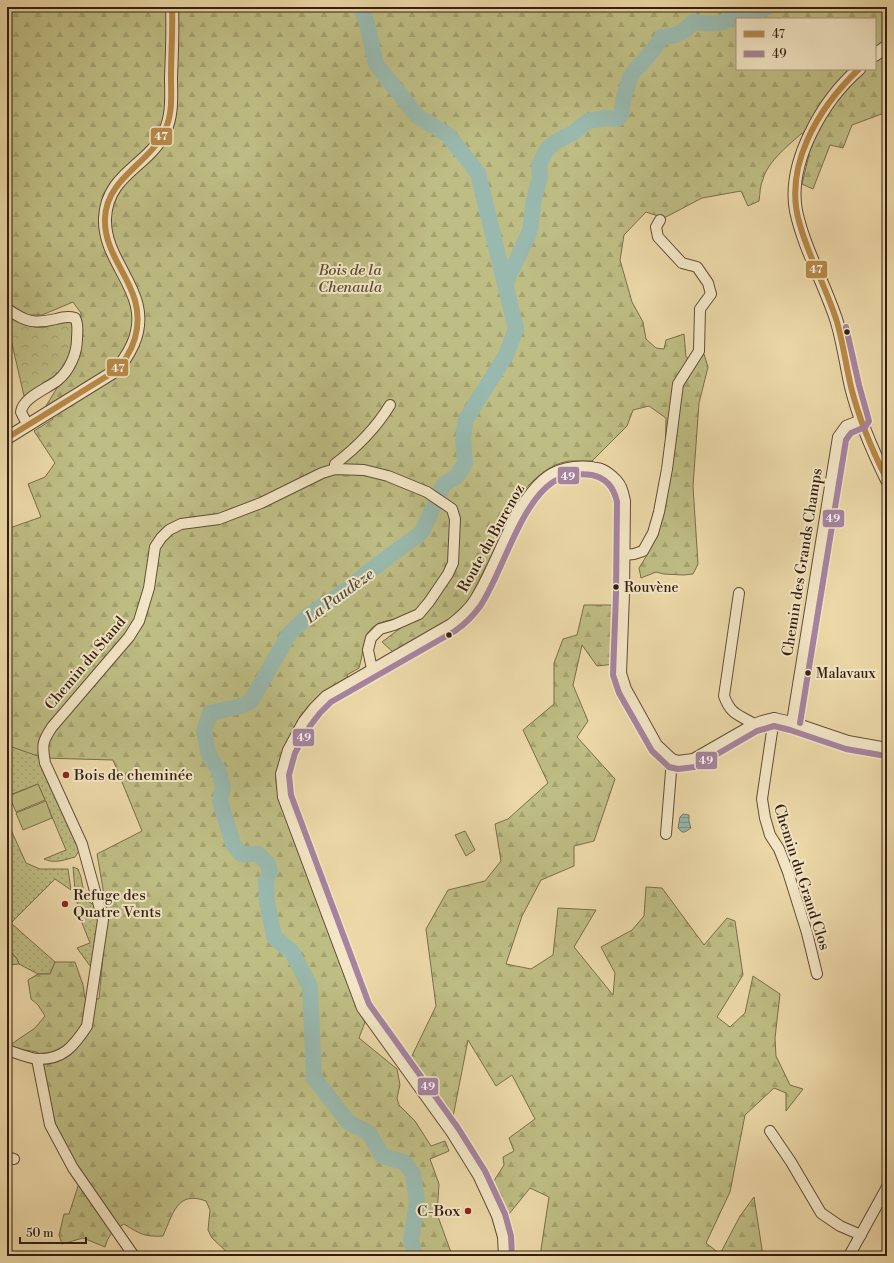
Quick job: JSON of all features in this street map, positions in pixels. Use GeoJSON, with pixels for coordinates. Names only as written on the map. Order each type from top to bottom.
{"type":"FeatureCollection","features":[{"type":"Feature","properties":{"kind":"street"},"geometry":{"type":"LineString","coordinates":[[7,438],[118,369],[126,359],[134,342],[138,322],[137,303],[132,289],[107,238],[105,218],[110,195],[117,183],[125,174],[154,149],[161,139],[168,123],[170,114],[172,56],[172,7]]}},
{"type":"Feature","properties":{"kind":"street"},"geometry":{"type":"LineString","coordinates":[[876,54],[887,46]]}},
{"type":"Feature","properties":{"kind":"street"},"geometry":{"type":"LineString","coordinates":[[858,70],[851,76],[824,109],[809,136],[797,172],[795,192],[796,209],[801,227],[837,320],[851,387],[861,420],[875,456],[887,480]]}},
{"type":"Feature","properties":{"kind":"street"},"geometry":{"type":"LineString","coordinates":[[624,555],[644,551],[654,533],[667,469],[678,384],[699,351],[700,309],[711,294],[708,283],[697,267],[682,263],[658,236],[656,227],[660,220]]}},
{"type":"Feature","properties":{"kind":"street"},"geometry":{"type":"LineString","coordinates":[[7,309],[27,321],[43,322],[69,317],[75,318],[78,323],[77,343],[68,368],[57,381],[26,401],[22,406],[21,412],[28,424]]}},
{"type":"Feature","properties":{"kind":"street"},"geometry":{"type":"LineString","coordinates":[[335,469],[335,464],[349,454],[365,437],[385,414],[390,405]]}},
{"type":"Feature","properties":{"kind":"street","name":"Chemin des Grands Champs"},"geometry":{"type":"LineString","coordinates":[[792,722],[838,437],[846,426],[861,420]]}},
{"type":"Feature","properties":{"kind":"street","name":"Route du Burenoz"},"geometry":{"type":"LineString","coordinates":[[504,1256],[503,1237],[497,1216],[478,1175],[452,1133],[362,1008],[283,797],[281,774],[288,750],[303,722],[326,696],[451,624],[464,614],[474,601],[524,502],[544,478],[560,470],[574,466],[601,469],[612,476],[621,487],[625,501],[621,673],[626,689],[657,745],[672,759]]}},
{"type":"Feature","properties":{"kind":"street","name":"Chemin du Stand"},"geometry":{"type":"LineString","coordinates":[[7,1050],[36,1059],[50,1058],[64,1054],[78,1041],[87,1026],[103,920],[82,844],[45,763],[43,752],[44,739],[52,727],[129,637],[139,621],[149,588],[155,547],[161,538],[169,530],[181,524],[219,520],[261,503],[322,473],[335,469],[364,470],[388,476],[428,492],[452,509],[455,519],[452,563],[448,574],[419,614],[394,626],[380,629],[371,638],[368,650],[372,669]]}},
{"type":"Feature","properties":{"kind":"street"},"geometry":{"type":"LineString","coordinates":[[739,593],[724,696],[728,707],[736,714],[754,724]]}},
{"type":"Feature","properties":{"kind":"street"},"geometry":{"type":"LineString","coordinates":[[666,834],[672,759],[678,761],[693,759],[754,724],[774,718],[792,722],[848,741],[887,748]]}},
{"type":"Feature","properties":{"kind":"street","name":"Chemin du Grand Clos"},"geometry":{"type":"LineString","coordinates":[[774,718],[762,799],[765,818],[770,835],[779,849],[788,872],[807,933],[817,974]]}},
{"type":"Feature","properties":{"kind":"street"},"geometry":{"type":"LineString","coordinates":[[36,1059],[50,1125],[73,1168],[134,1256]]}},
{"type":"Feature","properties":{"kind":"street"},"geometry":{"type":"LineString","coordinates":[[770,1131],[791,1162],[821,1213],[840,1226],[861,1235]]}},
{"type":"Feature","properties":{"kind":"street"},"geometry":{"type":"LineString","coordinates":[[849,1256],[887,1187]]}},
{"type":"Feature","properties":{"kind":"green space","name":"Bois de la Chenaula"},"geometry":{"type":"Polygon","coordinates":[[[7,7],[887,7],[887,112],[852,125],[843,148],[830,145],[813,189],[802,184],[809,155],[802,133],[769,166],[762,181],[759,201],[748,206],[741,191],[702,198],[664,218],[646,212],[624,235],[620,260],[632,302],[643,322],[646,339],[656,348],[664,349],[666,340],[684,334],[686,357],[697,362],[704,354],[708,367],[699,403],[693,486],[698,564],[693,574],[664,574],[656,572],[641,578],[639,568],[647,555],[657,532],[664,506],[666,418],[649,406],[633,410],[627,426],[592,461],[569,461],[555,465],[543,472],[527,487],[523,492],[471,596],[462,609],[450,619],[393,652],[382,642],[402,627],[396,619],[384,621],[371,629],[367,635],[359,668],[347,675],[348,678],[323,693],[305,712],[291,734],[281,757],[277,769],[276,779],[278,797],[338,956],[365,1022],[359,1038],[397,1069],[400,1085],[397,1098],[399,1105],[415,1121],[431,1146],[445,1141],[449,1151],[430,1159],[439,1184],[437,1214],[452,1255],[454,1256],[231,1256],[212,1238],[208,1230],[210,1210],[206,1201],[196,1198],[182,1201],[177,1206],[163,1236],[142,1234],[124,1224],[112,1234],[105,1247],[83,1238],[62,1244],[59,1235],[64,1214],[69,1214],[81,1177],[56,1126],[37,1052],[7,1047],[35,1028],[45,1016],[38,1005],[31,999],[28,980],[38,974],[50,974],[55,962],[75,962],[83,985],[85,998],[99,999],[107,912],[97,854],[142,831],[113,760],[43,758],[7,745],[7,529],[41,517],[28,484],[45,477],[55,463],[34,431],[53,419],[46,406],[60,383],[78,360],[81,313],[73,302],[42,315],[27,315],[7,302],[7,7]]]}},
{"type":"Feature","properties":{"kind":"green space"},"geometry":{"type":"Polygon","coordinates":[[[7,316],[20,323],[35,327],[45,327],[73,320],[75,337],[67,364],[52,381],[24,396],[7,322],[7,316]]]}},
{"type":"Feature","properties":{"kind":"green space"},"geometry":{"type":"Polygon","coordinates":[[[584,605],[620,605],[615,664],[597,666],[582,645],[573,685],[588,721],[577,737],[615,779],[594,841],[574,846],[574,866],[541,880],[522,916],[506,964],[531,969],[553,955],[558,908],[596,910],[574,947],[613,995],[615,973],[601,947],[632,930],[644,916],[646,887],[662,888],[704,945],[727,918],[735,921],[743,975],[717,1017],[730,1027],[745,1013],[753,976],[780,994],[775,1038],[776,1056],[790,1085],[803,1089],[786,1111],[786,1093],[774,1088],[745,1115],[730,1192],[706,1243],[720,1254],[740,1216],[754,1197],[763,1256],[540,1256],[549,1197],[530,1188],[509,1214],[492,1184],[504,1165],[503,1157],[514,1151],[509,1138],[535,1119],[512,1075],[496,1086],[468,1040],[452,1122],[409,1062],[436,1006],[426,929],[448,890],[485,881],[501,861],[495,824],[508,819],[548,783],[523,730],[554,704],[554,663],[563,639],[577,635],[584,605]]]}},
{"type":"Feature","properties":{"kind":"green space"},"geometry":{"type":"Polygon","coordinates":[[[7,745],[39,756],[44,774],[76,840],[79,851],[75,857],[55,861],[44,859],[66,850],[38,784],[7,796],[7,745]]]}},
{"type":"Feature","properties":{"kind":"green space"},"geometry":{"type":"Polygon","coordinates":[[[38,784],[45,800],[16,812],[9,796],[38,784]]]}},
{"type":"Feature","properties":{"kind":"green space"},"geometry":{"type":"Polygon","coordinates":[[[46,801],[52,818],[23,830],[16,813],[46,801]]]}},
{"type":"Feature","properties":{"kind":"green space"},"geometry":{"type":"Polygon","coordinates":[[[7,821],[26,863],[40,869],[68,869],[71,890],[55,879],[11,923],[55,962],[50,974],[38,974],[19,964],[17,959],[7,947],[7,821]]]}},
{"type":"Feature","properties":{"kind":"green space"},"geometry":{"type":"Polygon","coordinates":[[[465,831],[475,850],[466,856],[455,835],[465,831]]]}},
{"type":"Feature","properties":{"kind":"green space"},"geometry":{"type":"Polygon","coordinates":[[[73,867],[78,869],[81,877],[85,899],[95,906],[99,916],[93,970],[77,948],[90,943],[80,918],[84,913],[76,901],[73,867]]]}},
{"type":"Feature","properties":{"kind":"green space"},"geometry":{"type":"Polygon","coordinates":[[[7,947],[17,959],[19,964],[7,965],[7,947]]]}},
{"type":"Feature","properties":{"kind":"water"},"geometry":{"type":"Polygon","coordinates":[[[683,814],[689,815],[691,828],[685,832],[682,832],[678,828],[680,817],[683,814]]]}},
{"type":"Feature","properties":{"kind":"waterway","name":"La Paudèze"},"geometry":{"type":"LineString","coordinates":[[361,7],[367,24],[376,64],[417,116],[448,135],[478,173],[516,329],[506,355],[466,419],[463,438],[465,463],[457,476],[444,484],[422,532],[348,589],[309,615],[289,634],[251,701],[241,706],[210,713],[204,731],[209,755],[218,769],[223,787],[220,801],[233,844],[241,854],[258,854],[268,864],[270,872],[266,881],[267,902],[274,937],[292,952],[310,987],[314,1078],[348,1122],[369,1133],[382,1156],[404,1162],[413,1174],[417,1202],[411,1240],[415,1256]]}},
{"type":"Feature","properties":{"kind":"waterway","name":"La Paudèze"},"geometry":{"type":"LineString","coordinates":[[752,18],[756,16],[759,10],[768,7]]}},
{"type":"Feature","properties":{"kind":"waterway","name":"La Paudèze"},"geometry":{"type":"LineString","coordinates":[[506,282],[530,231],[534,199],[540,177],[539,165],[547,149],[557,141],[573,133],[588,121],[606,118],[617,119],[621,115],[624,97],[631,75],[653,50],[662,37],[672,36],[679,33],[693,22],[711,24],[723,22],[733,17],[737,12],[748,18]]}},
{"type":"Feature","properties":{"kind":"transit line","name":"47"},"geometry":{"type":"LineString","coordinates":[[7,438],[112,373],[120,366],[126,357],[135,338],[138,320],[136,304],[131,289],[111,249],[106,234],[105,218],[108,204],[113,192],[130,171],[150,152],[158,142],[168,124],[171,104],[172,7]]}},
{"type":"Feature","properties":{"kind":"transit line","name":"47"},"geometry":{"type":"LineString","coordinates":[[858,70],[830,102],[807,140],[800,160],[796,182],[796,203],[804,237],[837,322],[851,387],[858,411],[871,446],[887,480]]}},
{"type":"Feature","properties":{"kind":"transit line","name":"49"},"geometry":{"type":"LineString","coordinates":[[800,723],[846,440],[851,433],[865,427],[869,421],[846,327]]}},
{"type":"Feature","properties":{"kind":"transit line","name":"49"},"geometry":{"type":"LineString","coordinates":[[512,1256],[511,1236],[505,1214],[485,1171],[458,1128],[369,1004],[291,795],[289,775],[295,753],[310,726],[331,702],[455,631],[466,622],[481,605],[522,522],[541,492],[553,482],[562,478],[577,474],[587,474],[597,476],[606,481],[612,488],[617,502],[613,675],[619,693],[652,751],[669,767],[678,769],[695,767],[757,731],[774,726],[846,749],[886,756]]}},
{"type":"Feature","properties":{"kind":"place","name":"Rouvène"},"geometry":{"type":"Point","coordinates":[616,587]}},
{"type":"Feature","properties":{"kind":"place","name":"Malavaux"},"geometry":{"type":"Point","coordinates":[808,673]}},
{"type":"Feature","properties":{"kind":"place","name":"Bois de cheminée"},"geometry":{"type":"Point","coordinates":[66,775]}},
{"type":"Feature","properties":{"kind":"place","name":"Refuge des Quatre Vents"},"geometry":{"type":"Point","coordinates":[65,904]}},
{"type":"Feature","properties":{"kind":"place","name":"C-Box"},"geometry":{"type":"Point","coordinates":[468,1211]}}]}
